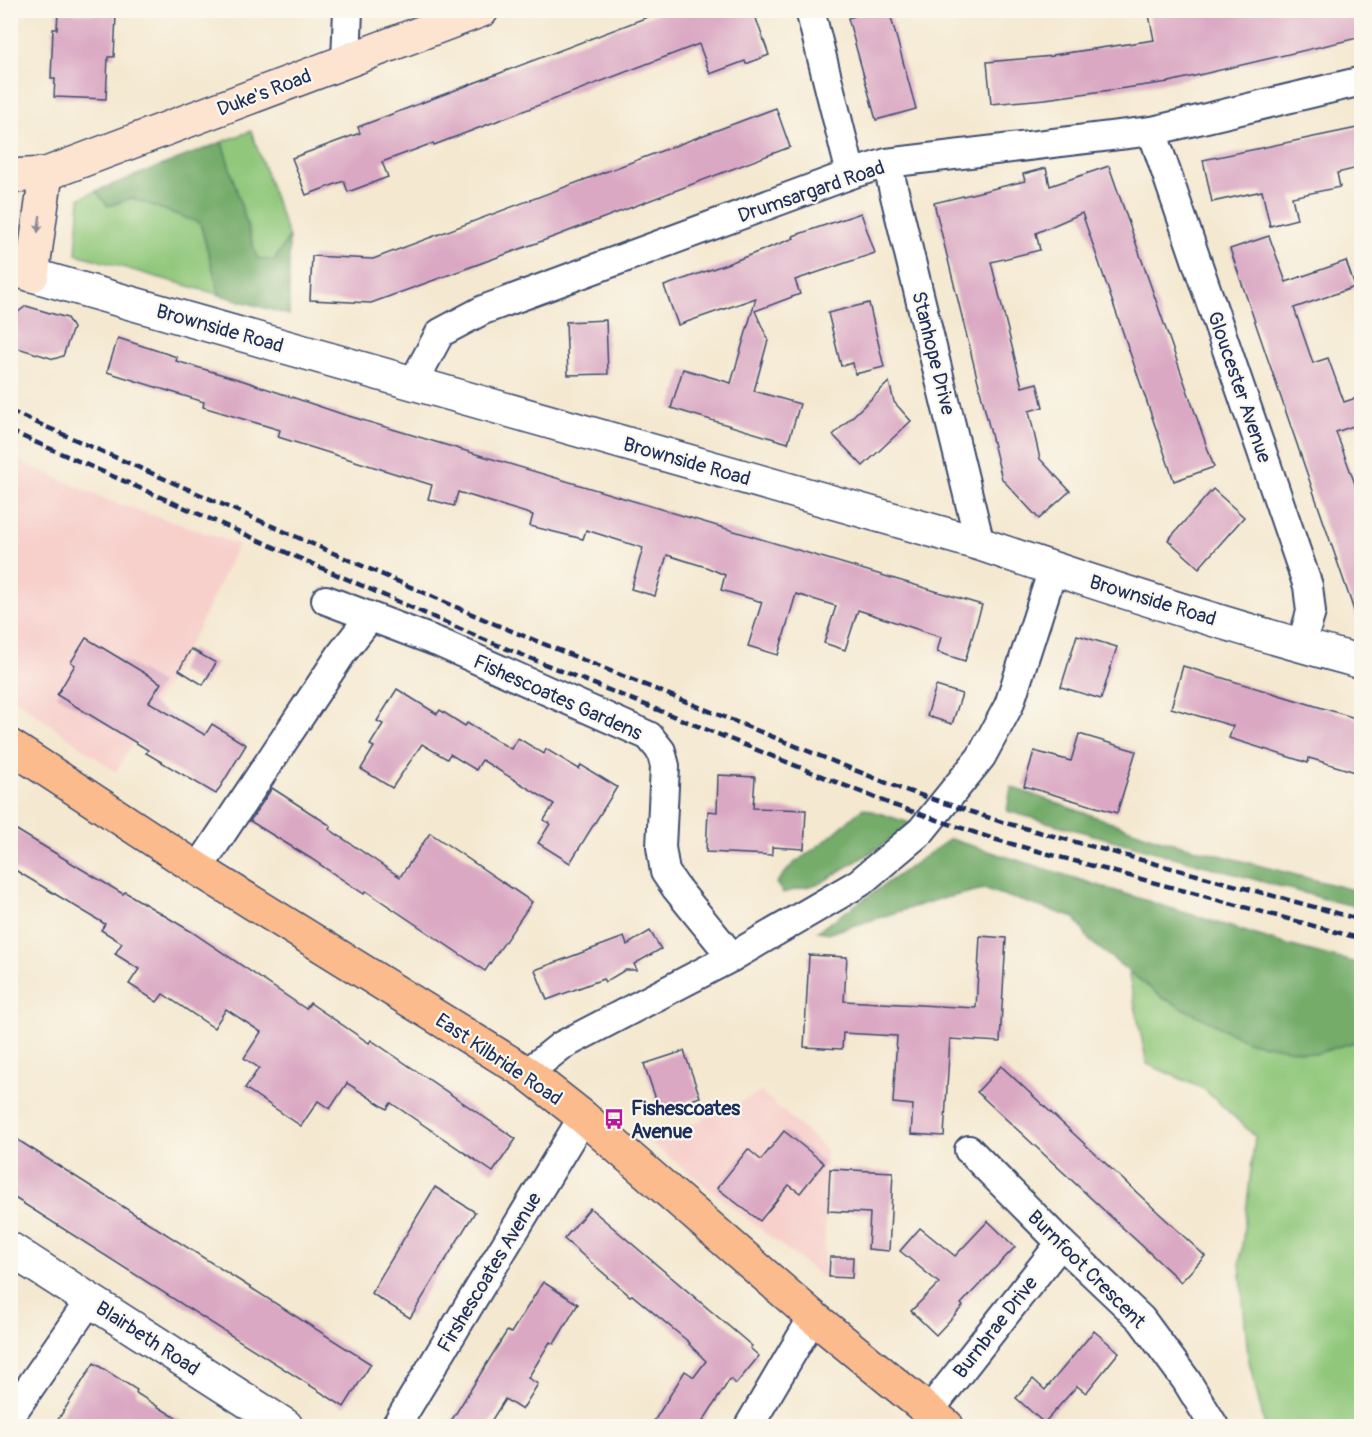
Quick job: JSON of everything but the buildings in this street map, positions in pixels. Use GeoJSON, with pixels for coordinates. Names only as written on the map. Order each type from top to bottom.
{"type":"FeatureCollection","features":[{"type":"Feature","properties":{"kind":"main road","name":"Duke's Road"},"geometry":{"type":"LineString","coordinates":[[10,176],[46,174],[482,10]]}},
{"type":"Feature","properties":{"kind":"main road"},"geometry":{"type":"LineString","coordinates":[[21,271],[46,174]]}},
{"type":"Feature","properties":{"kind":"main road","name":"East Kilbride Road"},"geometry":{"type":"LineString","coordinates":[[10,746],[198,869],[527,1073],[583,1117],[813,1317],[938,1419]]}},
{"type":"Feature","properties":{"kind":"street"},"geometry":{"type":"LineString","coordinates":[[346,61],[348,10]]}},
{"type":"Feature","properties":{"kind":"street"},"geometry":{"type":"LineString","coordinates":[[810,10],[851,174]]}},
{"type":"Feature","properties":{"kind":"street","name":"Drumsargard Road"},"geometry":{"type":"LineString","coordinates":[[413,383],[440,333],[483,310],[851,174],[887,163],[1152,131],[1362,81]]}},
{"type":"Feature","properties":{"kind":"street","name":"Gloucester Avenue"},"geometry":{"type":"LineString","coordinates":[[1152,131],[1308,586],[1311,612],[1301,646]]}},
{"type":"Feature","properties":{"kind":"street","name":"Stanhope Drive"},"geometry":{"type":"LineString","coordinates":[[887,163],[980,544]]}},
{"type":"Feature","properties":{"kind":"street","name":"Brownside Road"},"geometry":{"type":"LineString","coordinates":[[21,271],[980,544],[1301,646],[1362,662]]}},
{"type":"Feature","properties":{"kind":"street"},"geometry":{"type":"LineString","coordinates":[[527,1073],[561,1046],[732,957],[859,883],[921,831],[981,757],[1009,705],[1053,569]]}},
{"type":"Feature","properties":{"kind":"street","name":"Fishescoates Gardens"},"geometry":{"type":"LineString","coordinates":[[326,600],[440,644],[649,736],[661,751],[665,766],[661,847],[665,872],[732,957]]}},
{"type":"Feature","properties":{"kind":"street"},"geometry":{"type":"LineString","coordinates":[[198,869],[342,653],[370,617]]}},
{"type":"Feature","properties":{"kind":"street","name":"Firshescoates Avenue"},"geometry":{"type":"LineString","coordinates":[[396,1426],[583,1117]]}},
{"type":"Feature","properties":{"kind":"street","name":"Burnfoot Crescent"},"geometry":{"type":"LineString","coordinates":[[969,1150],[1061,1243],[1141,1319],[1186,1380],[1214,1426]]}},
{"type":"Feature","properties":{"kind":"street","name":"Burnbrae Drive"},"geometry":{"type":"LineString","coordinates":[[938,1419],[1061,1243]]}},
{"type":"Feature","properties":{"kind":"street","name":"Blairbeth Road"},"geometry":{"type":"LineString","coordinates":[[10,1249],[286,1426]]}},
{"type":"Feature","properties":{"kind":"street"},"geometry":{"type":"LineString","coordinates":[[10,1416],[90,1300]]}},
{"type":"Feature","properties":{"kind":"street"},"geometry":{"type":"LineString","coordinates":[[749,1426],[813,1317]]}},
{"type":"Feature","properties":{"kind":"shaded area"},"geometry":{"type":"Polygon","coordinates":[[[11,457],[105,499],[238,544],[198,629],[116,772],[11,696],[11,457]]]}},
{"type":"Feature","properties":{"kind":"shaded area"},"geometry":{"type":"Polygon","coordinates":[[[762,1092],[826,1150],[824,1279],[651,1143],[762,1092]]]}},
{"type":"Feature","properties":{"kind":"green space"},"geometry":{"type":"Polygon","coordinates":[[[251,131],[289,238],[274,261],[257,258],[222,142],[251,131]]]}},
{"type":"Feature","properties":{"kind":"green space"},"geometry":{"type":"Polygon","coordinates":[[[222,142],[257,258],[274,261],[289,238],[289,315],[220,295],[200,223],[132,198],[108,206],[96,191],[222,142]]]}},
{"type":"Feature","properties":{"kind":"green space"},"geometry":{"type":"Polygon","coordinates":[[[96,191],[108,206],[132,198],[200,223],[220,295],[76,254],[80,198],[96,191]]]}},
{"type":"Feature","properties":{"kind":"green space"},"geometry":{"type":"Polygon","coordinates":[[[1011,787],[1158,839],[1361,892],[1361,907],[1007,811],[1011,787]]]}},
{"type":"Feature","properties":{"kind":"green space"},"geometry":{"type":"Polygon","coordinates":[[[863,808],[913,824],[821,883],[783,893],[776,883],[793,864],[825,841],[863,808]]]}},
{"type":"Feature","properties":{"kind":"green space"},"geometry":{"type":"Polygon","coordinates":[[[950,839],[1288,945],[1361,964],[1361,1040],[1315,1054],[1249,1042],[1163,998],[1090,941],[1075,918],[984,889],[936,900],[830,933],[818,931],[950,839]]]}},
{"type":"Feature","properties":{"kind":"green space"},"geometry":{"type":"Polygon","coordinates":[[[1128,971],[1163,998],[1315,1054],[1361,1040],[1361,1426],[1265,1426],[1248,1357],[1240,1263],[1255,1136],[1204,1089],[1147,1064],[1128,971]]]}},
{"type":"Feature","properties":{"kind":"railway"},"geometry":{"type":"LineString","coordinates":[[10,411],[497,625],[899,788],[1002,822],[1362,920]]}},
{"type":"Feature","properties":{"kind":"railway"},"geometry":{"type":"LineString","coordinates":[[10,431],[490,642],[893,805],[997,840],[1362,939]]}},
{"type":"Feature","properties":{"kind":"place","name":"Fishescoates Avenue"},"geometry":{"type":"Point","coordinates":[614,1119]}}]}
